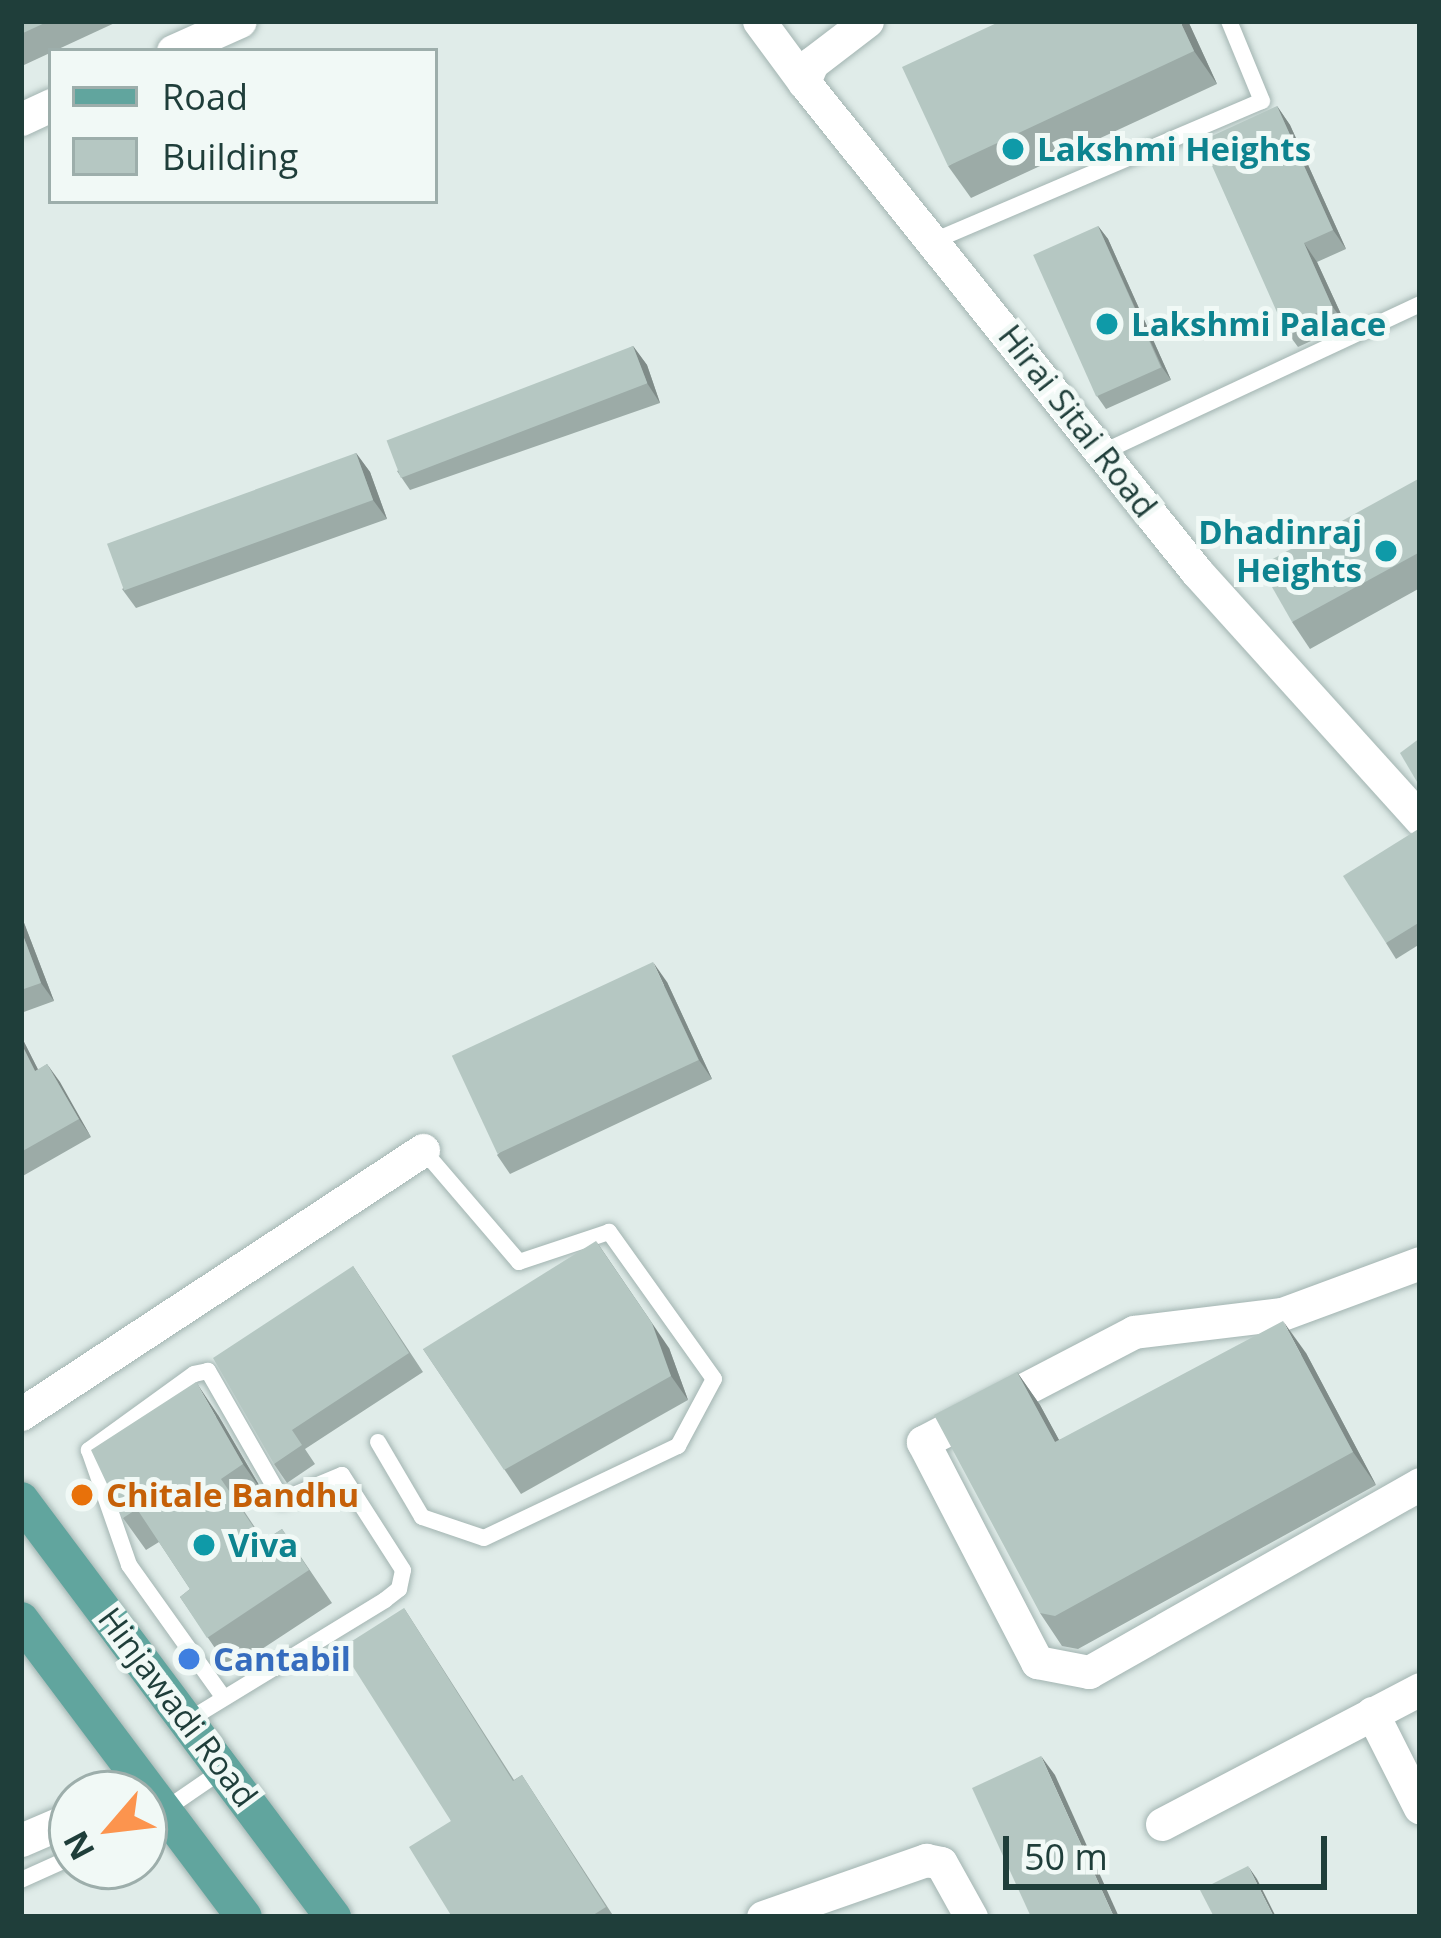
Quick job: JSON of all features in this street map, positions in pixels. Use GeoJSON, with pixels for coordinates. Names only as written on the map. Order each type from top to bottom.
{"type":"FeatureCollection","features":[{"type":"Feature","properties":{"kind":"main road","name":"Hinjawadi Road"},"geometry":{"type":"LineString","coordinates":[[21,1499],[187,1721],[227,1767],[333,1917]]}},
{"type":"Feature","properties":{"kind":"main road"},"geometry":{"type":"LineString","coordinates":[[21,1620],[122,1770]]}},
{"type":"Feature","properties":{"kind":"main road"},"geometry":{"type":"LineString","coordinates":[[168,1830],[244,1917]]}},
{"type":"Feature","properties":{"kind":"street"},"geometry":{"type":"LineString","coordinates":[[180,48],[240,21]]}},
{"type":"Feature","properties":{"kind":"street","name":"Hirai Sitai Road"},"geometry":{"type":"LineString","coordinates":[[759,21],[1284,676],[1420,819]]}},
{"type":"Feature","properties":{"kind":"street"},"geometry":{"type":"LineString","coordinates":[[805,82],[812,63],[867,21]]}},
{"type":"Feature","properties":{"kind":"street"},"geometry":{"type":"LineString","coordinates":[[21,1414],[423,1150]]}},
{"type":"Feature","properties":{"kind":"street"},"geometry":{"type":"LineString","coordinates":[[1420,1263],[1282,1314],[1134,1332],[922,1442],[1037,1662],[1089,1672],[1420,1484]]}},
{"type":"Feature","properties":{"kind":"street"},"geometry":{"type":"LineString","coordinates":[[1162,1824],[1420,1689]]}},
{"type":"Feature","properties":{"kind":"street"},"geometry":{"type":"LineString","coordinates":[[1372,1713],[1420,1808]]}},
{"type":"Feature","properties":{"kind":"street"},"geometry":{"type":"LineString","coordinates":[[763,1917],[926,1860],[941,1863],[971,1917]]}},
{"type":"Feature","properties":{"kind":"lane"},"geometry":{"type":"LineString","coordinates":[[936,240],[1262,101],[1229,21]]}},
{"type":"Feature","properties":{"kind":"lane"},"geometry":{"type":"LineString","coordinates":[[1101,452],[1420,304]]}},
{"type":"Feature","properties":{"kind":"lane"},"geometry":{"type":"LineString","coordinates":[[378,1442],[422,1517],[484,1538],[678,1446],[714,1379],[609,1232],[519,1262],[423,1150]]}},
{"type":"Feature","properties":{"kind":"lane"},"geometry":{"type":"LineString","coordinates":[[187,1721],[385,1600],[400,1588],[403,1570],[341,1475],[282,1500],[208,1371],[194,1373],[88,1450],[128,1565],[224,1698]]}},
{"type":"Feature","properties":{"kind":"lane"},"geometry":{"type":"LineString","coordinates":[[168,1795],[227,1767]]}},
{"type":"Feature","properties":{"kind":"building"},"geometry":{"type":"Polygon","coordinates":[[[21,21],[49,21],[21,34],[21,21]]]}},
{"type":"Feature","properties":{"kind":"building","name":"Lakshmi Heights"},"geometry":{"type":"Polygon","coordinates":[[[1001,21],[1180,21],[1194,51],[948,166],[902,67],[1001,21]]]}},
{"type":"Feature","properties":{"kind":"building"},"geometry":{"type":"Polygon","coordinates":[[[1277,106],[1333,230],[1304,243],[1332,306],[1284,328],[1201,141],[1277,106]]]}},
{"type":"Feature","properties":{"kind":"building","name":"Lakshmi Palace"},"geometry":{"type":"Polygon","coordinates":[[[1098,226],[1161,368],[1096,396],[1033,255],[1098,226]]]}},
{"type":"Feature","properties":{"kind":"building"},"geometry":{"type":"Polygon","coordinates":[[[633,346],[647,383],[401,478],[387,441],[633,346]]]}},
{"type":"Feature","properties":{"kind":"building"},"geometry":{"type":"Polygon","coordinates":[[[356,453],[373,500],[124,591],[107,544],[356,453]]]}},
{"type":"Feature","properties":{"kind":"building"},"geometry":{"type":"Polygon","coordinates":[[[1420,478],[1420,552],[1292,622],[1260,566],[1420,478]]]}},
{"type":"Feature","properties":{"kind":"building"},"geometry":{"type":"Polygon","coordinates":[[[1420,738],[1420,787],[1400,753],[1420,738]]]}},
{"type":"Feature","properties":{"kind":"building"},"geometry":{"type":"Polygon","coordinates":[[[1420,828],[1420,922],[1386,943],[1343,876],[1420,828]]]}},
{"type":"Feature","properties":{"kind":"building"},"geometry":{"type":"Polygon","coordinates":[[[21,930],[41,983],[21,990],[21,930]]]}},
{"type":"Feature","properties":{"kind":"building"},"geometry":{"type":"Polygon","coordinates":[[[653,962],[699,1060],[497,1154],[452,1056],[653,962]]]}},
{"type":"Feature","properties":{"kind":"building"},"geometry":{"type":"Polygon","coordinates":[[[21,1043],[35,1071],[47,1064],[79,1119],[21,1152],[21,1043]]]}},
{"type":"Feature","properties":{"kind":"building"},"geometry":{"type":"Polygon","coordinates":[[[596,1241],[652,1323],[671,1376],[504,1470],[423,1349],[596,1241]]]}},
{"type":"Feature","properties":{"kind":"building"},"geometry":{"type":"Polygon","coordinates":[[[353,1266],[409,1353],[292,1430],[302,1445],[274,1464],[213,1358],[353,1266]]]}},
{"type":"Feature","properties":{"kind":"building"},"geometry":{"type":"Polygon","coordinates":[[[1283,1321],[1353,1452],[1055,1616],[1040,1613],[934,1415],[1017,1372],[1055,1442],[1283,1321]]]}},
{"type":"Feature","properties":{"kind":"building","name":"Viva"},"geometry":{"type":"Polygon","coordinates":[[[196,1382],[243,1464],[221,1479],[263,1541],[282,1529],[309,1570],[207,1638],[180,1597],[190,1589],[137,1509],[123,1518],[91,1450],[196,1382]]]}},
{"type":"Feature","properties":{"kind":"building"},"geometry":{"type":"Polygon","coordinates":[[[404,1608],[513,1781],[522,1775],[606,1907],[590,1917],[452,1917],[409,1847],[451,1821],[341,1648],[404,1608]]]}},
{"type":"Feature","properties":{"kind":"building"},"geometry":{"type":"Polygon","coordinates":[[[1041,1756],[1114,1917],[1031,1917],[972,1788],[1041,1756]]]}},
{"type":"Feature","properties":{"kind":"building"},"geometry":{"type":"Polygon","coordinates":[[[1248,1866],[1274,1917],[1214,1917],[1200,1890],[1248,1866]]]}},
{"type":"Feature","properties":{"kind":"place","name":"Lakshmi Heights"},"geometry":{"type":"Point","coordinates":[1013,149]}},
{"type":"Feature","properties":{"kind":"place","name":"Lakshmi Palace"},"geometry":{"type":"Point","coordinates":[1107,324]}},
{"type":"Feature","properties":{"kind":"place","name":"Dhadinraj Heights"},"geometry":{"type":"Point","coordinates":[1386,551]}},
{"type":"Feature","properties":{"kind":"place","name":"Chitale Bandhu"},"geometry":{"type":"Point","coordinates":[82,1495]}},
{"type":"Feature","properties":{"kind":"place","name":"Viva"},"geometry":{"type":"Point","coordinates":[204,1545]}},
{"type":"Feature","properties":{"kind":"place","name":"Cantabil"},"geometry":{"type":"Point","coordinates":[189,1659]}}]}
